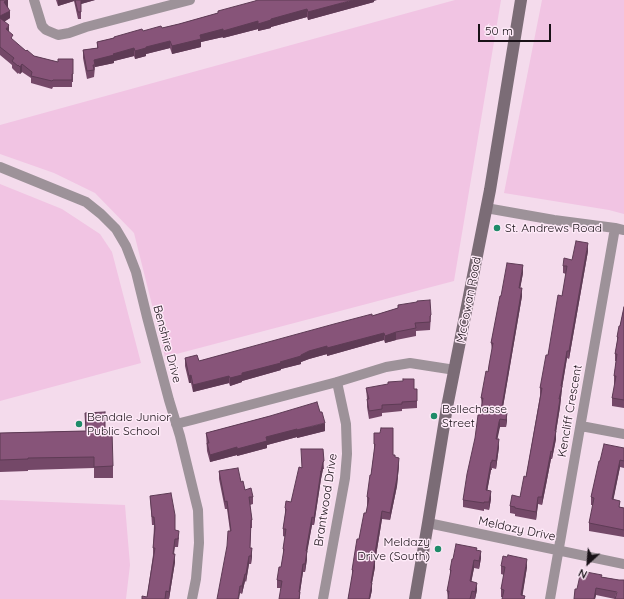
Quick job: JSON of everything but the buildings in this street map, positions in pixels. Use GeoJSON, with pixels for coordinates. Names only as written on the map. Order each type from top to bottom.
{"type":"FeatureCollection","features":[{"type":"Feature","properties":{"kind":"main road","name":"McCowan Road"},"geometry":{"type":"LineString","coordinates":[[415,599],[447,407],[490,190],[521,0]]}},
{"type":"Feature","properties":{"kind":"street"},"geometry":{"type":"LineString","coordinates":[[34,0],[42,26],[46,30],[58,36],[86,27],[190,0]]}},
{"type":"Feature","properties":{"kind":"street","name":"Benshire Drive"},"geometry":{"type":"LineString","coordinates":[[0,167],[86,202],[102,214],[116,229],[126,246],[136,272],[198,510],[199,543],[196,579],[192,599]]}},
{"type":"Feature","properties":{"kind":"street"},"geometry":{"type":"LineString","coordinates":[[486,208],[554,220],[620,229]]}},
{"type":"Feature","properties":{"kind":"street","name":"Kencliff Crescent"},"geometry":{"type":"LineString","coordinates":[[550,599],[614,241],[620,229]]}},
{"type":"Feature","properties":{"kind":"street"},"geometry":{"type":"LineString","coordinates":[[176,424],[337,382],[386,367],[410,363],[455,370]]}},
{"type":"Feature","properties":{"kind":"street","name":"Brantwood Drive"},"geometry":{"type":"LineString","coordinates":[[323,599],[345,478],[347,454],[346,424],[337,382]]}},
{"type":"Feature","properties":{"kind":"street"},"geometry":{"type":"LineString","coordinates":[[581,426],[624,434]]}},
{"type":"Feature","properties":{"kind":"street","name":"Meldazy Drive"},"geometry":{"type":"LineString","coordinates":[[428,523],[624,564]]}},
{"type":"Feature","properties":{"kind":"shaded area"},"geometry":{"type":"Polygon","coordinates":[[[455,0],[501,0],[454,281],[165,357],[134,233],[95,193],[54,173],[0,154],[0,125],[455,0]]]}},
{"type":"Feature","properties":{"kind":"shaded area"},"geometry":{"type":"Polygon","coordinates":[[[542,0],[624,0],[624,214],[609,210],[504,193],[542,0]]]}},
{"type":"Feature","properties":{"kind":"shaded area"},"geometry":{"type":"Polygon","coordinates":[[[0,184],[62,209],[100,234],[112,252],[141,363],[0,401],[0,184]]]}},
{"type":"Feature","properties":{"kind":"shaded area"},"geometry":{"type":"Polygon","coordinates":[[[0,500],[125,505],[130,565],[126,599],[0,599],[0,500]]]}},
{"type":"Feature","properties":{"kind":"place","name":"St. Andrews Road"},"geometry":{"type":"Point","coordinates":[497,228]}},
{"type":"Feature","properties":{"kind":"place","name":"Bellechasse Street"},"geometry":{"type":"Point","coordinates":[434,416]}},
{"type":"Feature","properties":{"kind":"place","name":"Bendale Junior Public School"},"geometry":{"type":"Point","coordinates":[79,424]}},
{"type":"Feature","properties":{"kind":"place","name":"Meldazy Drive (South)"},"geometry":{"type":"Point","coordinates":[438,549]}}]}
